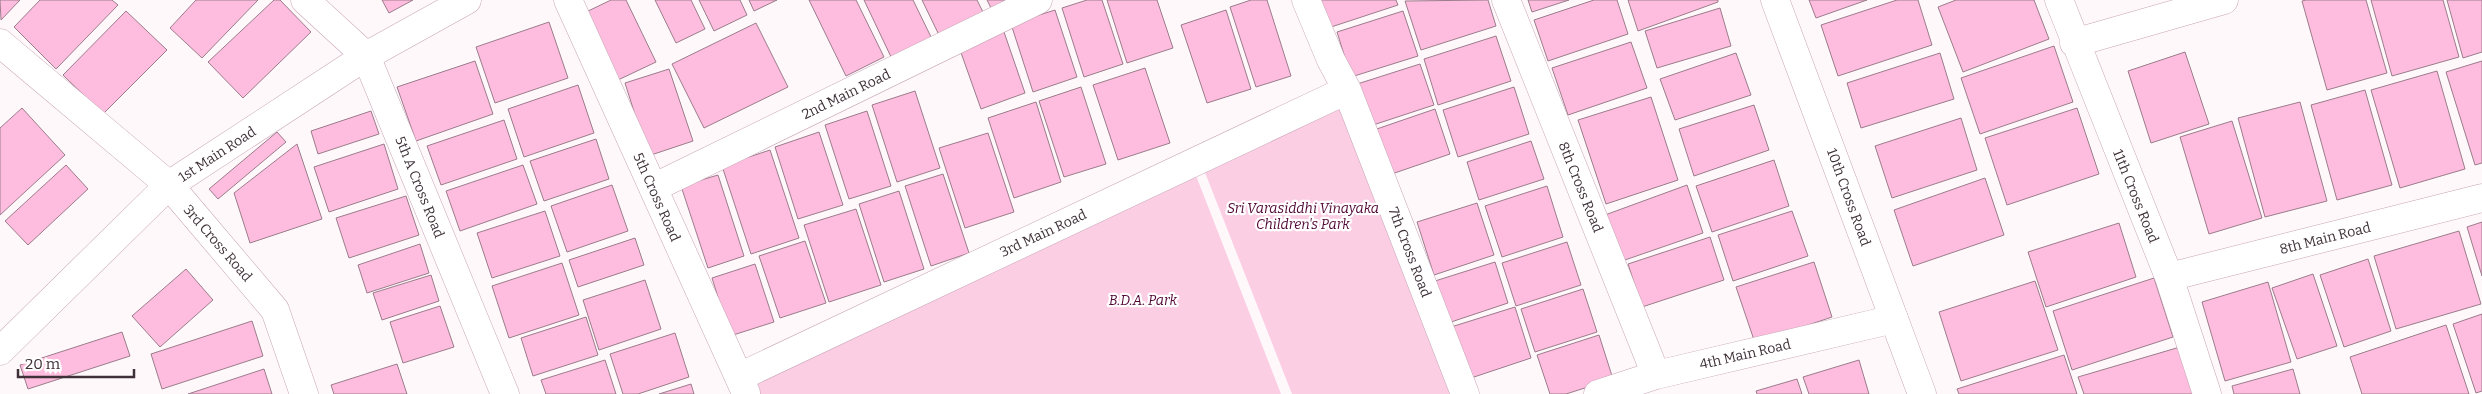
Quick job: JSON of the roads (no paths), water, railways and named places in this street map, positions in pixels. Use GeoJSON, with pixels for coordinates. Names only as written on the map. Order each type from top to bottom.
{"type":"FeatureCollection","features":[{"type":"Feature","properties":{"kind":"street","name":"5th A Cross Road"},"geometry":{"type":"LineString","coordinates":[[305,0],[366,56],[505,394]]}},
{"type":"Feature","properties":{"kind":"street","name":"1st Main Road"},"geometry":{"type":"LineString","coordinates":[[0,351],[169,185],[366,56],[467,0]]}},
{"type":"Feature","properties":{"kind":"street","name":"5th Cross Road"},"geometry":{"type":"LineString","coordinates":[[568,0],[743,385]]}},
{"type":"Feature","properties":{"kind":"street","name":"2nd Main Road"},"geometry":{"type":"LineString","coordinates":[[653,188],[1038,0]]}},
{"type":"Feature","properties":{"kind":"street","name":"7th Cross Road"},"geometry":{"type":"LineString","coordinates":[[1306,0],[1331,60],[1347,90],[1465,394]]}},
{"type":"Feature","properties":{"kind":"street","name":"8th Cross Road"},"geometry":{"type":"LineString","coordinates":[[1506,0],[1656,375]]}},
{"type":"Feature","properties":{"kind":"street","name":"10th Cross Road"},"geometry":{"type":"LineString","coordinates":[[1775,0],[1922,394]]}},
{"type":"Feature","properties":{"kind":"street","name":"11th Cross Road"},"geometry":{"type":"LineString","coordinates":[[2059,0],[2074,43],[2169,277],[2207,394]]}},
{"type":"Feature","properties":{"kind":"street"},"geometry":{"type":"LineString","coordinates":[[2074,43],[2224,0]]}},
{"type":"Feature","properties":{"kind":"street","name":"3rd Cross Road"},"geometry":{"type":"LineString","coordinates":[[0,43],[169,185],[276,310],[304,394]]}},
{"type":"Feature","properties":{"kind":"street","name":"3rd Main Road"},"geometry":{"type":"LineString","coordinates":[[743,385],[1347,90]]}},
{"type":"Feature","properties":{"kind":"street","name":"8th Main Road"},"geometry":{"type":"LineString","coordinates":[[2169,277],[2482,198]]}},
{"type":"Feature","properties":{"kind":"street","name":"4th Main Road"},"geometry":{"type":"LineString","coordinates":[[1598,394],[1656,375],[1894,319]]}},
{"type":"Feature","properties":{"kind":"park label","name":"Sri Varasiddhi Vinayaka Children's Park"},"geometry":{"type":"Point","coordinates":[1303,216]}},
{"type":"Feature","properties":{"kind":"park label","name":"B.D.A. Park"},"geometry":{"type":"Point","coordinates":[1143,300]}}]}
